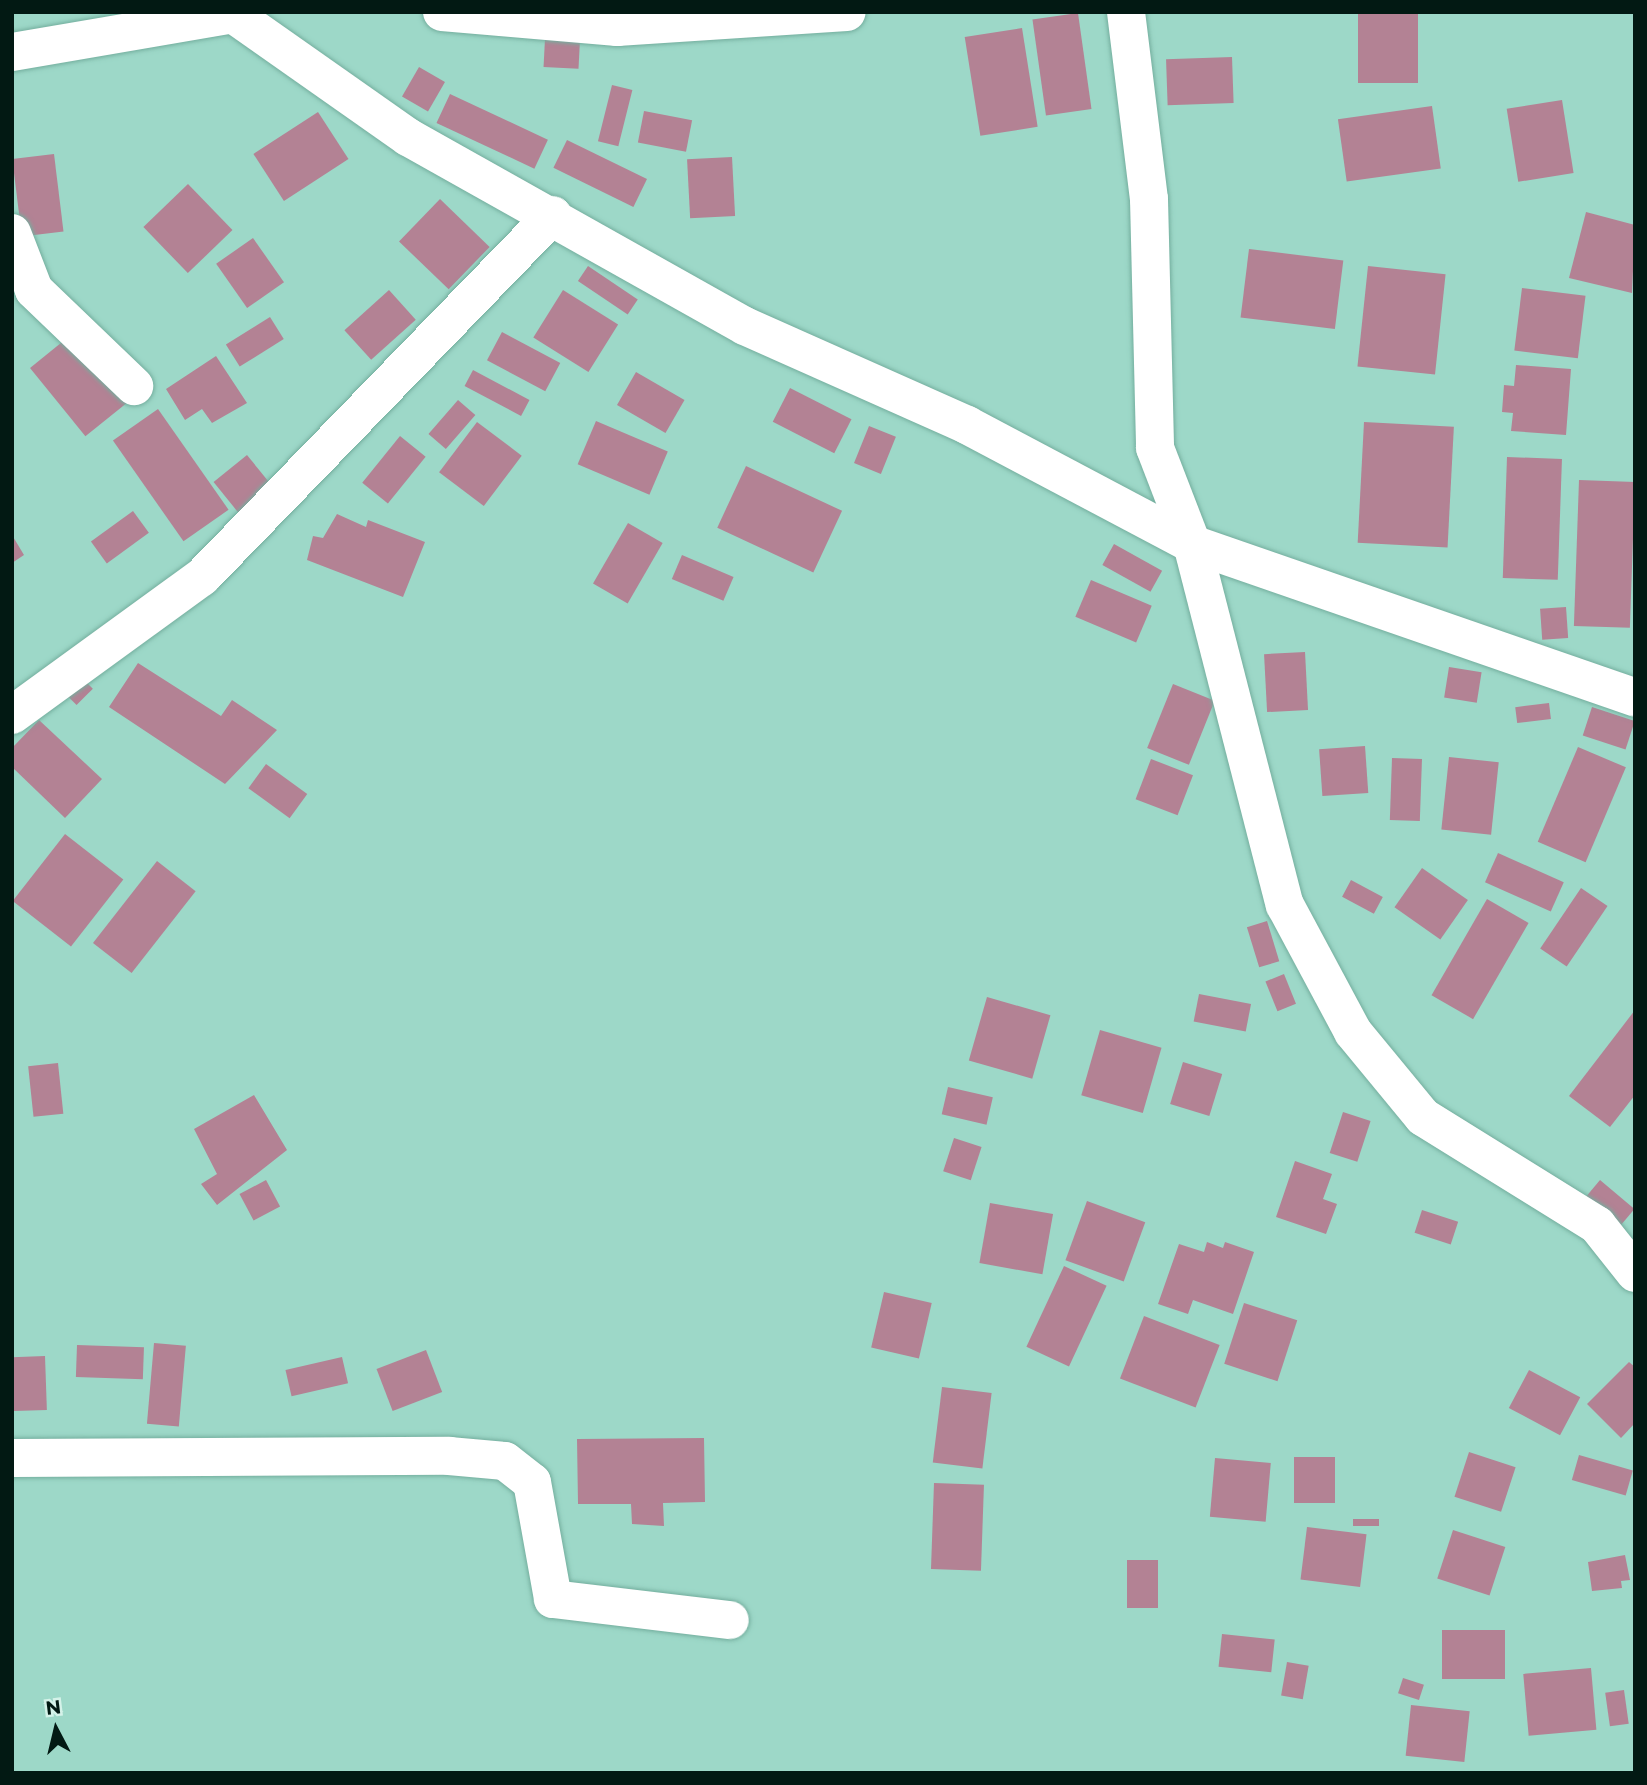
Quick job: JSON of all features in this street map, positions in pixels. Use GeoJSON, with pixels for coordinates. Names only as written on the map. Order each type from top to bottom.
{"type":"FeatureCollection","features":[{"type":"Feature","properties":{"kind":"street"},"geometry":{"type":"LineString","coordinates":[[442,12],[618,27],[848,12]]}},
{"type":"Feature","properties":{"kind":"street"},"geometry":{"type":"LineString","coordinates":[[1126,12],[1149,199],[1155,448],[1192,544],[1285,905],[1353,1032],[1423,1118],[1597,1226],[1635,1273]]}},
{"type":"Feature","properties":{"kind":"street"},"geometry":{"type":"LineString","coordinates":[[12,52],[236,13],[408,137],[553,215],[745,326],[967,425],[1192,544],[1635,697]]}},
{"type":"Feature","properties":{"kind":"street"},"geometry":{"type":"LineString","coordinates":[[21,704],[202,577],[553,215]]}},
{"type":"Feature","properties":{"kind":"street"},"geometry":{"type":"LineString","coordinates":[[12,233],[34,290],[134,386]]}},
{"type":"Feature","properties":{"kind":"street"},"geometry":{"type":"LineString","coordinates":[[12,1458],[449,1456],[505,1461],[532,1482],[553,1599],[730,1620]]}},
{"type":"Feature","properties":{"kind":"building"},"geometry":{"type":"Polygon","coordinates":[[[1358,12],[1418,12],[1418,83],[1358,83],[1358,12]]]}},
{"type":"Feature","properties":{"kind":"building"},"geometry":{"type":"Polygon","coordinates":[[[1078,13],[1091,109],[1046,115],[1032,19],[1078,13]]]}},
{"type":"Feature","properties":{"kind":"building"},"geometry":{"type":"Polygon","coordinates":[[[1022,28],[1038,127],[980,136],[965,37],[1022,28]]]}},
{"type":"Feature","properties":{"kind":"building"},"geometry":{"type":"Polygon","coordinates":[[[545,39],[580,41],[578,69],[544,67],[545,39]]]}},
{"type":"Feature","properties":{"kind":"building"},"geometry":{"type":"Polygon","coordinates":[[[1232,57],[1234,103],[1168,105],[1166,59],[1232,57]]]}},
{"type":"Feature","properties":{"kind":"building"},"geometry":{"type":"Polygon","coordinates":[[[419,67],[445,82],[428,111],[402,96],[419,67]]]}},
{"type":"Feature","properties":{"kind":"building"},"geometry":{"type":"Polygon","coordinates":[[[612,85],[632,90],[618,146],[598,141],[612,85]]]}},
{"type":"Feature","properties":{"kind":"building"},"geometry":{"type":"Polygon","coordinates":[[[450,94],[548,140],[534,169],[436,123],[450,94]]]}},
{"type":"Feature","properties":{"kind":"building"},"geometry":{"type":"Polygon","coordinates":[[[1562,100],[1574,173],[1518,182],[1507,109],[1562,100]]]}},
{"type":"Feature","properties":{"kind":"building"},"geometry":{"type":"Polygon","coordinates":[[[1432,106],[1441,168],[1347,182],[1338,119],[1432,106]]]}},
{"type":"Feature","properties":{"kind":"building"},"geometry":{"type":"Polygon","coordinates":[[[644,111],[692,120],[686,152],[638,142],[644,111]]]}},
{"type":"Feature","properties":{"kind":"building"},"geometry":{"type":"Polygon","coordinates":[[[318,112],[348,159],[284,201],[253,154],[318,112]]]}},
{"type":"Feature","properties":{"kind":"building"},"geometry":{"type":"Polygon","coordinates":[[[567,140],[647,179],[633,207],[553,168],[567,140]]]}},
{"type":"Feature","properties":{"kind":"building"},"geometry":{"type":"Polygon","coordinates":[[[54,154],[64,231],[22,237],[12,159],[54,154]]]}},
{"type":"Feature","properties":{"kind":"building"},"geometry":{"type":"Polygon","coordinates":[[[732,157],[735,216],[690,218],[687,159],[732,157]]]}},
{"type":"Feature","properties":{"kind":"building"},"geometry":{"type":"Polygon","coordinates":[[[188,184],[232,230],[188,273],[143,227],[188,184]]]}},
{"type":"Feature","properties":{"kind":"building"},"geometry":{"type":"Polygon","coordinates":[[[440,199],[490,247],[449,289],[399,241],[440,199]]]}},
{"type":"Feature","properties":{"kind":"building"},"geometry":{"type":"Polygon","coordinates":[[[1586,212],[1635,225],[1632,293],[1569,278],[1586,212]]]}},
{"type":"Feature","properties":{"kind":"building"},"geometry":{"type":"Polygon","coordinates":[[[253,238],[284,282],[247,308],[216,264],[253,238]]]}},
{"type":"Feature","properties":{"kind":"building"},"geometry":{"type":"Polygon","coordinates":[[[1249,249],[1343,261],[1335,329],[1241,317],[1249,249]]]}},
{"type":"Feature","properties":{"kind":"building"},"geometry":{"type":"Polygon","coordinates":[[[588,266],[638,300],[628,314],[578,281],[588,266]]]}},
{"type":"Feature","properties":{"kind":"building"},"geometry":{"type":"Polygon","coordinates":[[[1368,266],[1446,274],[1435,375],[1357,366],[1368,266]]]}},
{"type":"Feature","properties":{"kind":"building"},"geometry":{"type":"Polygon","coordinates":[[[1522,288],[1586,296],[1578,358],[1514,351],[1522,288]]]}},
{"type":"Feature","properties":{"kind":"building"},"geometry":{"type":"Polygon","coordinates":[[[389,290],[416,320],[371,360],[344,330],[389,290]]]}},
{"type":"Feature","properties":{"kind":"building"},"geometry":{"type":"Polygon","coordinates":[[[563,290],[618,324],[588,372],[533,337],[563,290]]]}},
{"type":"Feature","properties":{"kind":"building"},"geometry":{"type":"Polygon","coordinates":[[[270,317],[284,339],[240,367],[226,345],[270,317]]]}},
{"type":"Feature","properties":{"kind":"building"},"geometry":{"type":"Polygon","coordinates":[[[502,332],[560,363],[545,391],[487,360],[502,332]]]}},
{"type":"Feature","properties":{"kind":"building"},"geometry":{"type":"Polygon","coordinates":[[[72,334],[127,402],[85,436],[30,368],[72,334]]]}},
{"type":"Feature","properties":{"kind":"building"},"geometry":{"type":"Polygon","coordinates":[[[216,356],[247,403],[212,423],[202,409],[185,420],[166,389],[216,356]]]}},
{"type":"Feature","properties":{"kind":"building"},"geometry":{"type":"Polygon","coordinates":[[[1516,365],[1571,369],[1566,435],[1511,431],[1513,413],[1502,412],[1504,385],[1514,386],[1516,365]]]}},
{"type":"Feature","properties":{"kind":"building"},"geometry":{"type":"Polygon","coordinates":[[[473,370],[530,400],[521,416],[465,386],[473,370]]]}},
{"type":"Feature","properties":{"kind":"building"},"geometry":{"type":"Polygon","coordinates":[[[636,372],[684,400],[665,433],[617,405],[636,372]]]}},
{"type":"Feature","properties":{"kind":"building"},"geometry":{"type":"Polygon","coordinates":[[[790,388],[851,419],[834,453],[773,422],[790,388]]]}},
{"type":"Feature","properties":{"kind":"building"},"geometry":{"type":"Polygon","coordinates":[[[458,400],[475,415],[446,449],[428,434],[458,400]]]}},
{"type":"Feature","properties":{"kind":"building"},"geometry":{"type":"Polygon","coordinates":[[[158,409],[229,510],[183,541],[113,441],[158,409]]]}},
{"type":"Feature","properties":{"kind":"building"},"geometry":{"type":"Polygon","coordinates":[[[596,421],[668,451],[649,495],[578,464],[596,421]]]}},
{"type":"Feature","properties":{"kind":"building"},"geometry":{"type":"Polygon","coordinates":[[[477,422],[522,456],[484,506],[439,472],[477,422]]]}},
{"type":"Feature","properties":{"kind":"building"},"geometry":{"type":"Polygon","coordinates":[[[1364,422],[1454,427],[1448,548],[1358,543],[1364,422]]]}},
{"type":"Feature","properties":{"kind":"building"},"geometry":{"type":"Polygon","coordinates":[[[869,426],[896,437],[881,474],[854,463],[869,426]]]}},
{"type":"Feature","properties":{"kind":"building"},"geometry":{"type":"Polygon","coordinates":[[[400,436],[426,457],[388,503],[362,483],[400,436]]]}},
{"type":"Feature","properties":{"kind":"building"},"geometry":{"type":"Polygon","coordinates":[[[247,455],[273,487],[239,514],[214,482],[247,455]]]}},
{"type":"Feature","properties":{"kind":"building"},"geometry":{"type":"Polygon","coordinates":[[[1507,457],[1562,459],[1558,580],[1503,578],[1507,457]]]}},
{"type":"Feature","properties":{"kind":"building"},"geometry":{"type":"Polygon","coordinates":[[[746,466],[842,511],[813,572],[717,528],[746,466]]]}},
{"type":"Feature","properties":{"kind":"building"},"geometry":{"type":"Polygon","coordinates":[[[1579,480],[1635,482],[1630,628],[1574,626],[1579,480]]]}},
{"type":"Feature","properties":{"kind":"building"},"geometry":{"type":"Polygon","coordinates":[[[133,511],[149,533],[107,563],[91,542],[133,511]]]}},
{"type":"Feature","properties":{"kind":"building"},"geometry":{"type":"Polygon","coordinates":[[[337,514],[366,527],[368,520],[425,542],[403,597],[307,560],[313,536],[323,538],[337,514]]]}},
{"type":"Feature","properties":{"kind":"building"},"geometry":{"type":"Polygon","coordinates":[[[628,523],[663,543],[628,604],[593,584],[628,523]]]}},
{"type":"Feature","properties":{"kind":"building"},"geometry":{"type":"Polygon","coordinates":[[[12,535],[24,555],[12,563],[12,535]]]}},
{"type":"Feature","properties":{"kind":"building"},"geometry":{"type":"Polygon","coordinates":[[[1114,544],[1162,571],[1150,592],[1102,565],[1114,544]]]}},
{"type":"Feature","properties":{"kind":"building"},"geometry":{"type":"Polygon","coordinates":[[[682,555],[734,577],[723,601],[672,579],[682,555]]]}},
{"type":"Feature","properties":{"kind":"building"},"geometry":{"type":"Polygon","coordinates":[[[1091,580],[1152,606],[1136,643],[1075,617],[1091,580]]]}},
{"type":"Feature","properties":{"kind":"building"},"geometry":{"type":"Polygon","coordinates":[[[1566,607],[1568,638],[1542,640],[1540,609],[1566,607]]]}},
{"type":"Feature","properties":{"kind":"building"},"geometry":{"type":"Polygon","coordinates":[[[1305,652],[1308,710],[1267,712],[1264,654],[1305,652]]]}},
{"type":"Feature","properties":{"kind":"building"},"geometry":{"type":"Polygon","coordinates":[[[138,663],[221,716],[232,700],[277,730],[225,784],[109,707],[138,663]]]}},
{"type":"Feature","properties":{"kind":"building"},"geometry":{"type":"Polygon","coordinates":[[[1449,667],[1482,672],[1477,703],[1444,698],[1449,667]]]}},
{"type":"Feature","properties":{"kind":"building"},"geometry":{"type":"Polygon","coordinates":[[[78,674],[93,689],[77,705],[62,690],[78,674]]]}},
{"type":"Feature","properties":{"kind":"building"},"geometry":{"type":"Polygon","coordinates":[[[1173,684],[1215,701],[1189,765],[1147,748],[1173,684]]]}},
{"type":"Feature","properties":{"kind":"building"},"geometry":{"type":"Polygon","coordinates":[[[1549,703],[1551,719],[1517,723],[1515,707],[1549,703]]]}},
{"type":"Feature","properties":{"kind":"building"},"geometry":{"type":"Polygon","coordinates":[[[1592,707],[1635,721],[1626,749],[1583,736],[1592,707]]]}},
{"type":"Feature","properties":{"kind":"building"},"geometry":{"type":"Polygon","coordinates":[[[39,720],[102,779],[65,818],[12,767],[12,748],[39,720]]]}},
{"type":"Feature","properties":{"kind":"building"},"geometry":{"type":"Polygon","coordinates":[[[1365,746],[1368,793],[1322,796],[1319,749],[1365,746]]]}},
{"type":"Feature","properties":{"kind":"building"},"geometry":{"type":"Polygon","coordinates":[[[1578,747],[1626,767],[1586,862],[1538,842],[1578,747]]]}},
{"type":"Feature","properties":{"kind":"building"},"geometry":{"type":"Polygon","coordinates":[[[1449,757],[1499,762],[1491,835],[1441,830],[1449,757]]]}},
{"type":"Feature","properties":{"kind":"building"},"geometry":{"type":"Polygon","coordinates":[[[1392,758],[1422,759],[1420,821],[1390,820],[1392,758]]]}},
{"type":"Feature","properties":{"kind":"building"},"geometry":{"type":"Polygon","coordinates":[[[1151,759],[1193,775],[1178,815],[1136,799],[1151,759]]]}},
{"type":"Feature","properties":{"kind":"building"},"geometry":{"type":"Polygon","coordinates":[[[266,764],[307,794],[290,818],[248,788],[266,764]]]}},
{"type":"Feature","properties":{"kind":"building"},"geometry":{"type":"Polygon","coordinates":[[[65,834],[123,880],[71,947],[13,901],[65,834]]]}},
{"type":"Feature","properties":{"kind":"building"},"geometry":{"type":"Polygon","coordinates":[[[1498,853],[1564,882],[1551,912],[1485,882],[1498,853]]]}},
{"type":"Feature","properties":{"kind":"building"},"geometry":{"type":"Polygon","coordinates":[[[157,861],[196,891],[132,973],[93,943],[157,861]]]}},
{"type":"Feature","properties":{"kind":"building"},"geometry":{"type":"Polygon","coordinates":[[[1422,868],[1468,900],[1440,939],[1394,907],[1422,868]]]}},
{"type":"Feature","properties":{"kind":"building"},"geometry":{"type":"Polygon","coordinates":[[[1351,880],[1383,897],[1374,914],[1342,897],[1351,880]]]}},
{"type":"Feature","properties":{"kind":"building"},"geometry":{"type":"Polygon","coordinates":[[[1581,888],[1608,906],[1567,966],[1540,949],[1581,888]]]}},
{"type":"Feature","properties":{"kind":"building"},"geometry":{"type":"Polygon","coordinates":[[[1487,899],[1529,923],[1473,1019],[1432,995],[1487,899]]]}},
{"type":"Feature","properties":{"kind":"building"},"geometry":{"type":"Polygon","coordinates":[[[1267,921],[1279,961],[1259,967],[1247,927],[1267,921]]]}},
{"type":"Feature","properties":{"kind":"building"},"geometry":{"type":"Polygon","coordinates":[[[1284,974],[1296,1004],[1277,1011],[1265,981],[1284,974]]]}},
{"type":"Feature","properties":{"kind":"building"},"geometry":{"type":"Polygon","coordinates":[[[1199,994],[1251,1004],[1246,1032],[1194,1021],[1199,994]]]}},
{"type":"Feature","properties":{"kind":"building"},"geometry":{"type":"Polygon","coordinates":[[[987,997],[1050,1015],[1032,1079],[969,1060],[987,997]]]}},
{"type":"Feature","properties":{"kind":"building"},"geometry":{"type":"Polygon","coordinates":[[[1635,1010],[1635,1095],[1610,1127],[1569,1096],[1635,1010]]]}},
{"type":"Feature","properties":{"kind":"building"},"geometry":{"type":"Polygon","coordinates":[[[1100,1030],[1162,1048],[1143,1113],[1081,1095],[1100,1030]]]}},
{"type":"Feature","properties":{"kind":"building"},"geometry":{"type":"Polygon","coordinates":[[[1183,1062],[1222,1074],[1209,1116],[1170,1104],[1183,1062]]]}},
{"type":"Feature","properties":{"kind":"building"},"geometry":{"type":"Polygon","coordinates":[[[58,1063],[63,1114],[33,1117],[28,1066],[58,1063]]]}},
{"type":"Feature","properties":{"kind":"building"},"geometry":{"type":"Polygon","coordinates":[[[948,1087],[993,1097],[987,1125],[942,1114],[948,1087]]]}},
{"type":"Feature","properties":{"kind":"building"},"geometry":{"type":"Polygon","coordinates":[[[254,1095],[287,1150],[217,1205],[201,1184],[217,1174],[194,1129],[254,1095]]]}},
{"type":"Feature","properties":{"kind":"building"},"geometry":{"type":"Polygon","coordinates":[[[1343,1112],[1371,1121],[1357,1162],[1330,1153],[1343,1112]]]}},
{"type":"Feature","properties":{"kind":"building"},"geometry":{"type":"Polygon","coordinates":[[[954,1138],[982,1147],[971,1180],[943,1171],[954,1138]]]}},
{"type":"Feature","properties":{"kind":"building"},"geometry":{"type":"Polygon","coordinates":[[[1295,1161],[1332,1174],[1323,1199],[1337,1204],[1326,1234],[1276,1217],[1295,1161]]]}},
{"type":"Feature","properties":{"kind":"building"},"geometry":{"type":"Polygon","coordinates":[[[266,1180],[280,1206],[254,1221],[240,1194],[266,1180]]]}},
{"type":"Feature","properties":{"kind":"building"},"geometry":{"type":"Polygon","coordinates":[[[1600,1180],[1634,1209],[1618,1228],[1584,1199],[1600,1180]]]}},
{"type":"Feature","properties":{"kind":"building"},"geometry":{"type":"Polygon","coordinates":[[[1087,1201],[1145,1222],[1124,1281],[1065,1260],[1087,1201]]]}},
{"type":"Feature","properties":{"kind":"building"},"geometry":{"type":"Polygon","coordinates":[[[990,1203],[1053,1214],[1042,1274],[979,1263],[990,1203]]]}},
{"type":"Feature","properties":{"kind":"building"},"geometry":{"type":"Polygon","coordinates":[[[1422,1210],[1458,1222],[1451,1245],[1415,1233],[1422,1210]]]}},
{"type":"Feature","properties":{"kind":"building"},"geometry":{"type":"Polygon","coordinates":[[[1207,1242],[1223,1248],[1225,1242],[1254,1252],[1233,1314],[1193,1300],[1188,1314],[1158,1304],[1179,1244],[1204,1252],[1207,1242]]]}},
{"type":"Feature","properties":{"kind":"building"},"geometry":{"type":"Polygon","coordinates":[[[1064,1266],[1107,1286],[1069,1367],[1026,1347],[1064,1266]]]}},
{"type":"Feature","properties":{"kind":"building"},"geometry":{"type":"Polygon","coordinates":[[[884,1292],[932,1303],[919,1359],[871,1348],[884,1292]]]}},
{"type":"Feature","properties":{"kind":"building"},"geometry":{"type":"Polygon","coordinates":[[[1244,1303],[1297,1320],[1277,1381],[1224,1364],[1244,1303]]]}},
{"type":"Feature","properties":{"kind":"building"},"geometry":{"type":"Polygon","coordinates":[[[1144,1316],[1220,1345],[1196,1408],[1120,1379],[1144,1316]]]}},
{"type":"Feature","properties":{"kind":"building"},"geometry":{"type":"Polygon","coordinates":[[[154,1343],[186,1346],[179,1426],[147,1424],[154,1343]]]}},
{"type":"Feature","properties":{"kind":"building"},"geometry":{"type":"Polygon","coordinates":[[[77,1345],[144,1347],[143,1379],[76,1377],[77,1345]]]}},
{"type":"Feature","properties":{"kind":"building"},"geometry":{"type":"Polygon","coordinates":[[[426,1350],[442,1392],[393,1411],[377,1369],[426,1350]]]}},
{"type":"Feature","properties":{"kind":"building"},"geometry":{"type":"Polygon","coordinates":[[[45,1356],[47,1410],[14,1411],[12,1357],[45,1356]]]}},
{"type":"Feature","properties":{"kind":"building"},"geometry":{"type":"Polygon","coordinates":[[[342,1357],[348,1383],[292,1396],[285,1370],[342,1357]]]}},
{"type":"Feature","properties":{"kind":"building"},"geometry":{"type":"Polygon","coordinates":[[[1629,1362],[1635,1367],[1635,1423],[1621,1438],[1587,1404],[1629,1362]]]}},
{"type":"Feature","properties":{"kind":"building"},"geometry":{"type":"Polygon","coordinates":[[[1529,1370],[1580,1397],[1560,1435],[1509,1408],[1529,1370]]]}},
{"type":"Feature","properties":{"kind":"building"},"geometry":{"type":"Polygon","coordinates":[[[942,1387],[992,1393],[982,1469],[933,1462],[942,1387]]]}},
{"type":"Feature","properties":{"kind":"building"},"geometry":{"type":"Polygon","coordinates":[[[704,1438],[705,1502],[663,1503],[664,1526],[632,1524],[631,1504],[578,1504],[577,1439],[704,1438]]]}},
{"type":"Feature","properties":{"kind":"building"},"geometry":{"type":"Polygon","coordinates":[[[1469,1452],[1516,1467],[1501,1512],[1454,1497],[1469,1452]]]}},
{"type":"Feature","properties":{"kind":"building"},"geometry":{"type":"Polygon","coordinates":[[[1579,1455],[1633,1470],[1626,1495],[1572,1480],[1579,1455]]]}},
{"type":"Feature","properties":{"kind":"building"},"geometry":{"type":"Polygon","coordinates":[[[1294,1457],[1335,1457],[1335,1503],[1294,1503],[1294,1457]]]}},
{"type":"Feature","properties":{"kind":"building"},"geometry":{"type":"Polygon","coordinates":[[[1215,1458],[1271,1463],[1266,1522],[1210,1517],[1215,1458]]]}},
{"type":"Feature","properties":{"kind":"building"},"geometry":{"type":"Polygon","coordinates":[[[934,1483],[984,1485],[981,1571],[931,1569],[934,1483]]]}},
{"type":"Feature","properties":{"kind":"building"},"geometry":{"type":"Polygon","coordinates":[[[1353,1519],[1379,1519],[1379,1526],[1353,1526],[1353,1519]]]}},
{"type":"Feature","properties":{"kind":"building"},"geometry":{"type":"Polygon","coordinates":[[[1307,1527],[1367,1534],[1360,1587],[1301,1580],[1307,1527]]]}},
{"type":"Feature","properties":{"kind":"building"},"geometry":{"type":"Polygon","coordinates":[[[1453,1530],[1505,1547],[1490,1595],[1437,1579],[1453,1530]]]}},
{"type":"Feature","properties":{"kind":"building"},"geometry":{"type":"Polygon","coordinates":[[[1625,1555],[1630,1580],[1621,1581],[1622,1588],[1592,1591],[1588,1562],[1625,1555]]]}},
{"type":"Feature","properties":{"kind":"building"},"geometry":{"type":"Polygon","coordinates":[[[1127,1560],[1158,1560],[1158,1608],[1127,1608],[1127,1560]]]}},
{"type":"Feature","properties":{"kind":"building"},"geometry":{"type":"Polygon","coordinates":[[[1442,1630],[1505,1630],[1505,1679],[1442,1679],[1442,1630]]]}},
{"type":"Feature","properties":{"kind":"building"},"geometry":{"type":"Polygon","coordinates":[[[1222,1634],[1275,1640],[1271,1672],[1219,1667],[1222,1634]]]}},
{"type":"Feature","properties":{"kind":"building"},"geometry":{"type":"Polygon","coordinates":[[[1287,1662],[1309,1666],[1303,1699],[1281,1695],[1287,1662]]]}},
{"type":"Feature","properties":{"kind":"building"},"geometry":{"type":"Polygon","coordinates":[[[1591,1668],[1596,1730],[1529,1736],[1523,1674],[1591,1668]]]}},
{"type":"Feature","properties":{"kind":"building"},"geometry":{"type":"Polygon","coordinates":[[[1403,1678],[1424,1685],[1419,1700],[1398,1693],[1403,1678]]]}},
{"type":"Feature","properties":{"kind":"building"},"geometry":{"type":"Polygon","coordinates":[[[1624,1690],[1629,1724],[1610,1726],[1605,1693],[1624,1690]]]}},
{"type":"Feature","properties":{"kind":"building"},"geometry":{"type":"Polygon","coordinates":[[[1411,1705],[1470,1711],[1464,1762],[1406,1756],[1411,1705]]]}}]}
